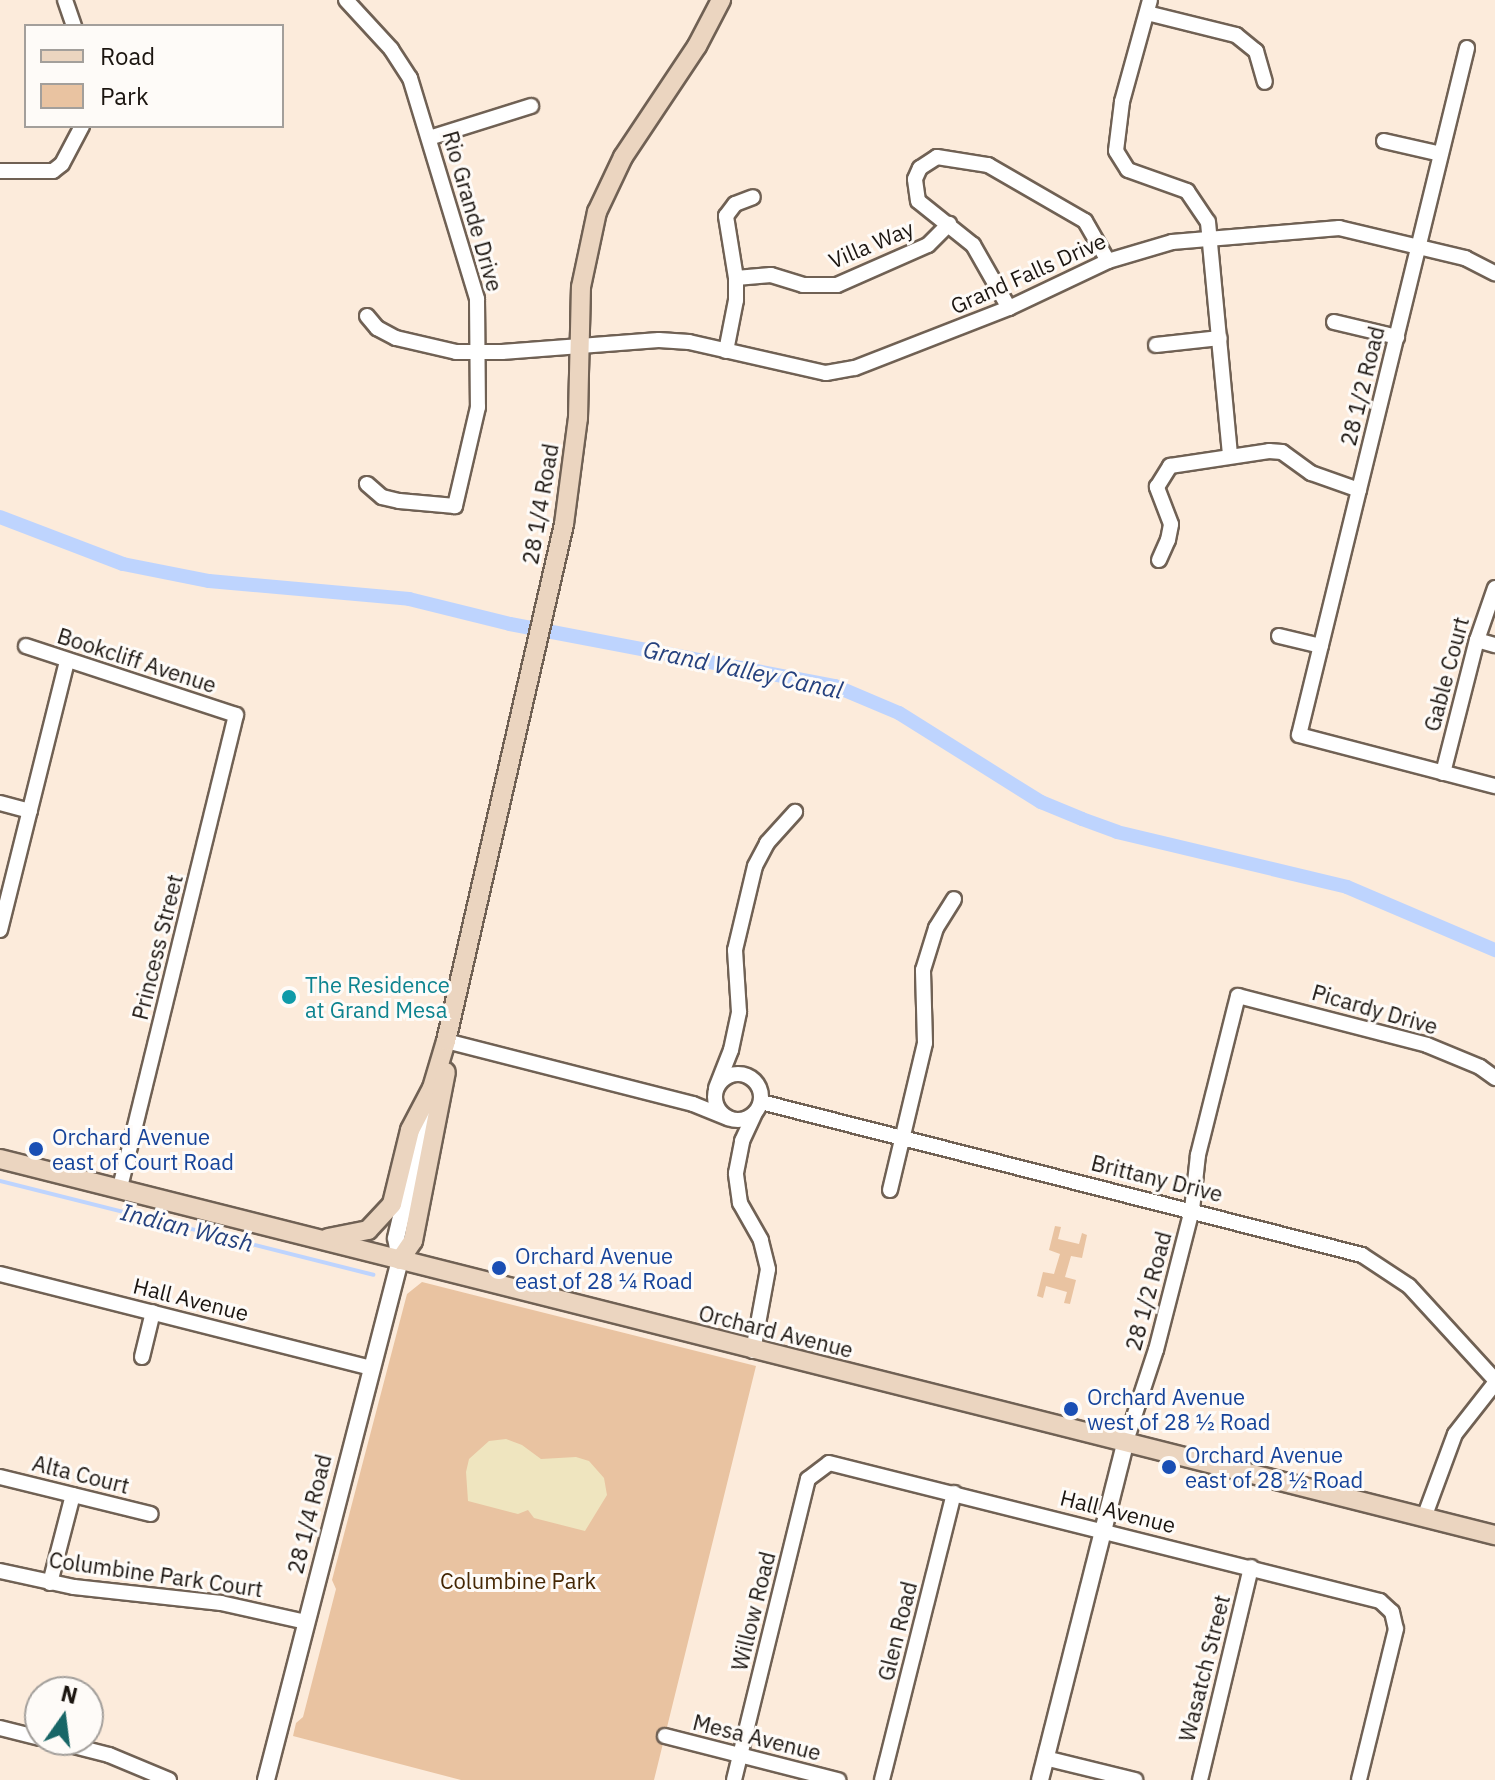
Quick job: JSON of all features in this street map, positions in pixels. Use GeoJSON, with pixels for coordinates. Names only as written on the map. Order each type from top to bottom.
{"type":"FeatureCollection","features":[{"type":"Feature","properties":{"kind":"main road","name":"28 1/4 Road"},"geometry":{"type":"LineString","coordinates":[[432,1088],[446,1041],[536,647],[572,474],[584,265],[600,203],[623,157],[697,46],[721,0]]}},
{"type":"Feature","properties":{"kind":"main road","name":"28 1/4 Road"},"geometry":{"type":"LineString","coordinates":[[400,1260],[413,1241],[445,1083],[446,1041]]}},
{"type":"Feature","properties":{"kind":"main road"},"geometry":{"type":"LineString","coordinates":[[304,1236],[356,1234],[384,1216],[392,1204],[410,1130],[432,1088]]}},
{"type":"Feature","properties":{"kind":"main road","name":"Orchard Avenue"},"geometry":{"type":"LineString","coordinates":[[0,1159],[753,1351],[1425,1515],[1495,1535]]}},
{"type":"Feature","properties":{"kind":"street"},"geometry":{"type":"LineString","coordinates":[[65,0],[73,24]]}},
{"type":"Feature","properties":{"kind":"street","name":"Rio Grande Drive"},"geometry":{"type":"LineString","coordinates":[[346,0],[400,61],[419,102],[476,287],[478,407],[455,506],[382,497],[367,484]]}},
{"type":"Feature","properties":{"kind":"street"},"geometry":{"type":"LineString","coordinates":[[1230,456],[1210,237],[1203,211],[1187,191],[1128,170],[1116,151],[1122,102],[1149,6],[1236,35],[1256,51],[1265,82]]}},
{"type":"Feature","properties":{"kind":"street","name":"28 1/2 Road"},"geometry":{"type":"LineString","coordinates":[[1443,773],[1299,735],[1467,48]]}},
{"type":"Feature","properties":{"kind":"street"},"geometry":{"type":"LineString","coordinates":[[429,138],[531,106]]}},
{"type":"Feature","properties":{"kind":"street"},"geometry":{"type":"LineString","coordinates":[[0,171],[53,171],[62,164],[81,128]]}},
{"type":"Feature","properties":{"kind":"street"},"geometry":{"type":"LineString","coordinates":[[1384,141],[1441,154]]}},
{"type":"Feature","properties":{"kind":"street"},"geometry":{"type":"LineString","coordinates":[[1009,308],[973,245],[925,209],[916,191],[915,179],[920,168],[937,157],[988,165],[1085,221],[1108,261]]}},
{"type":"Feature","properties":{"kind":"street"},"geometry":{"type":"LineString","coordinates":[[726,351],[736,300],[736,278],[726,216],[735,204],[753,197]]}},
{"type":"Feature","properties":{"kind":"street","name":"Villa Way"},"geometry":{"type":"LineString","coordinates":[[736,278],[771,275],[803,285],[837,285],[928,245],[949,224]]}},
{"type":"Feature","properties":{"kind":"street","name":"Grand Falls Drive"},"geometry":{"type":"LineString","coordinates":[[367,316],[377,328],[396,338],[456,352],[659,340],[726,351],[809,371],[837,372],[1009,308],[1108,261],[1144,248],[1210,237],[1339,228],[1465,258],[1495,273]]}},
{"type":"Feature","properties":{"kind":"street"},"geometry":{"type":"LineString","coordinates":[[1334,322],[1397,337]]}},
{"type":"Feature","properties":{"kind":"street"},"geometry":{"type":"LineString","coordinates":[[1156,345],[1220,338]]}},
{"type":"Feature","properties":{"kind":"street"},"geometry":{"type":"LineString","coordinates":[[1159,560],[1171,524],[1157,487],[1170,466],[1230,456],[1282,452],[1311,473],[1359,490]]}},
{"type":"Feature","properties":{"kind":"street","name":"Gable Court"},"geometry":{"type":"LineString","coordinates":[[1443,773],[1477,640],[1495,588]]}},
{"type":"Feature","properties":{"kind":"street"},"geometry":{"type":"LineString","coordinates":[[1279,636],[1321,646]]}},
{"type":"Feature","properties":{"kind":"street"},"geometry":{"type":"LineString","coordinates":[[1477,640],[1495,645]]}},
{"type":"Feature","properties":{"kind":"street","name":"Bookcliff Avenue"},"geometry":{"type":"LineString","coordinates":[[26,646],[236,715]]}},
{"type":"Feature","properties":{"kind":"street"},"geometry":{"type":"LineString","coordinates":[[0,930],[67,661]]}},
{"type":"Feature","properties":{"kind":"street","name":"Princess Street"},"geometry":{"type":"LineString","coordinates":[[120,1189],[236,715]]}},
{"type":"Feature","properties":{"kind":"street"},"geometry":{"type":"LineString","coordinates":[[1443,773],[1495,786]]}},
{"type":"Feature","properties":{"kind":"street"},"geometry":{"type":"LineString","coordinates":[[0,803],[30,811]]}},
{"type":"Feature","properties":{"kind":"street"},"geometry":{"type":"LineString","coordinates":[[728,1118],[718,1109],[716,1088],[731,1050],[739,1012],[735,950],[755,866],[767,843],[795,812]]}},
{"type":"Feature","properties":{"kind":"street"},"geometry":{"type":"LineString","coordinates":[[890,1190],[925,1043],[923,970],[936,928],[954,899]]}},
{"type":"Feature","properties":{"kind":"street","name":"28 1/2 Road"},"geometry":{"type":"LineString","coordinates":[[1040,1780],[1126,1441],[1156,1350],[1192,1210],[1198,1155],[1238,996]]}},
{"type":"Feature","properties":{"kind":"street","name":"Picardy Drive"},"geometry":{"type":"LineString","coordinates":[[1238,996],[1427,1045],[1480,1067],[1495,1078]]}},
{"type":"Feature","properties":{"kind":"street"},"geometry":{"type":"LineString","coordinates":[[446,1041],[693,1104],[728,1118],[739,1120],[758,1107]]}},
{"type":"Feature","properties":{"kind":"street"},"geometry":{"type":"LineString","coordinates":[[716,1088],[733,1073],[748,1075],[759,1086],[758,1107],[742,1141],[736,1173],[740,1203],[761,1240],[768,1269],[753,1351]]}},
{"type":"Feature","properties":{"kind":"street","name":"28 1/4 Road"},"geometry":{"type":"LineString","coordinates":[[266,1780],[400,1260],[396,1238],[432,1088]]}},
{"type":"Feature","properties":{"kind":"street","name":"Brittany Drive"},"geometry":{"type":"LineString","coordinates":[[758,1107],[904,1138],[1340,1247],[1379,1263],[1409,1286],[1495,1382]]}},
{"type":"Feature","properties":{"kind":"street","name":"Hall Avenue"},"geometry":{"type":"LineString","coordinates":[[0,1274],[371,1368]]}},
{"type":"Feature","properties":{"kind":"street"},"geometry":{"type":"LineString","coordinates":[[142,1357],[153,1312]]}},
{"type":"Feature","properties":{"kind":"street"},"geometry":{"type":"LineString","coordinates":[[1425,1515],[1455,1434],[1495,1382]]}},
{"type":"Feature","properties":{"kind":"street","name":"Hall Avenue"},"geometry":{"type":"LineString","coordinates":[[829,1463],[1371,1597],[1392,1612],[1396,1620],[1359,1780]]}},
{"type":"Feature","properties":{"kind":"street","name":"Willow Road"},"geometry":{"type":"LineString","coordinates":[[734,1780],[808,1479],[829,1463]]}},
{"type":"Feature","properties":{"kind":"street","name":"Alta Court"},"geometry":{"type":"LineString","coordinates":[[0,1477],[151,1514]]}},
{"type":"Feature","properties":{"kind":"street","name":"Glen Road"},"geometry":{"type":"LineString","coordinates":[[882,1780],[954,1493]]}},
{"type":"Feature","properties":{"kind":"street"},"geometry":{"type":"LineString","coordinates":[[50,1583],[73,1495]]}},
{"type":"Feature","properties":{"kind":"street","name":"Wasatch Street"},"geometry":{"type":"LineString","coordinates":[[1200,1780],[1251,1567]]}},
{"type":"Feature","properties":{"kind":"street","name":"Columbine Park Court"},"geometry":{"type":"LineString","coordinates":[[0,1571],[50,1583],[221,1603],[306,1622]]}},
{"type":"Feature","properties":{"kind":"street"},"geometry":{"type":"LineString","coordinates":[[0,1728],[24,1734]]}},
{"type":"Feature","properties":{"kind":"street","name":"Mesa Avenue"},"geometry":{"type":"LineString","coordinates":[[665,1736],[838,1780]]}},
{"type":"Feature","properties":{"kind":"street"},"geometry":{"type":"LineString","coordinates":[[104,1754],[169,1780]]}},
{"type":"Feature","properties":{"kind":"street"},"geometry":{"type":"LineString","coordinates":[[1045,1758],[1135,1780]]}},
{"type":"Feature","properties":{"kind":"green space"},"geometry":{"type":"Polygon","coordinates":[[[1055,1226],[1061,1227],[1058,1239],[1079,1244],[1082,1233],[1087,1235],[1082,1258],[1071,1256],[1065,1277],[1076,1280],[1070,1304],[1064,1303],[1067,1292],[1046,1286],[1043,1298],[1037,1296],[1043,1272],[1054,1274],[1060,1254],[1049,1250],[1055,1226]]]}},
{"type":"Feature","properties":{"kind":"green space","name":"Columbine Park"},"geometry":{"type":"Polygon","coordinates":[[[422,1282],[756,1366],[654,1780],[461,1780],[293,1736],[296,1723],[303,1717],[336,1589],[332,1580],[407,1294],[422,1282]]]}},
{"type":"Feature","properties":{"kind":"sand"},"geometry":{"type":"Polygon","coordinates":[[[506,1439],[522,1445],[541,1459],[576,1457],[589,1461],[604,1478],[607,1495],[585,1531],[534,1518],[528,1510],[518,1514],[468,1501],[466,1472],[469,1459],[489,1441],[506,1439]]]}},
{"type":"Feature","properties":{"kind":"waterway","name":"Grand Valley Canal"},"geometry":{"type":"LineString","coordinates":[[0,517],[123,564],[209,581],[409,599],[510,624],[835,686],[899,713],[1041,802],[1082,819],[1117,832],[1347,887],[1495,950]]}},
{"type":"Feature","properties":{"kind":"waterway","name":"Indian Wash"},"geometry":{"type":"LineString","coordinates":[[0,1181],[373,1275]]}},
{"type":"Feature","properties":{"kind":"place","name":"The Residence at Grand Mesa"},"geometry":{"type":"Point","coordinates":[289,997]}},
{"type":"Feature","properties":{"kind":"place","name":"Orchard Avenue east of Court Road"},"geometry":{"type":"Point","coordinates":[36,1149]}},
{"type":"Feature","properties":{"kind":"place","name":"Orchard Avenue east of 28 ¼ Road"},"geometry":{"type":"Point","coordinates":[499,1268]}},
{"type":"Feature","properties":{"kind":"place","name":"Orchard Avenue west of 28 ½ Road"},"geometry":{"type":"Point","coordinates":[1071,1409]}},
{"type":"Feature","properties":{"kind":"place","name":"Orchard Avenue east of 28 ½ Road"},"geometry":{"type":"Point","coordinates":[1169,1467]}}]}
